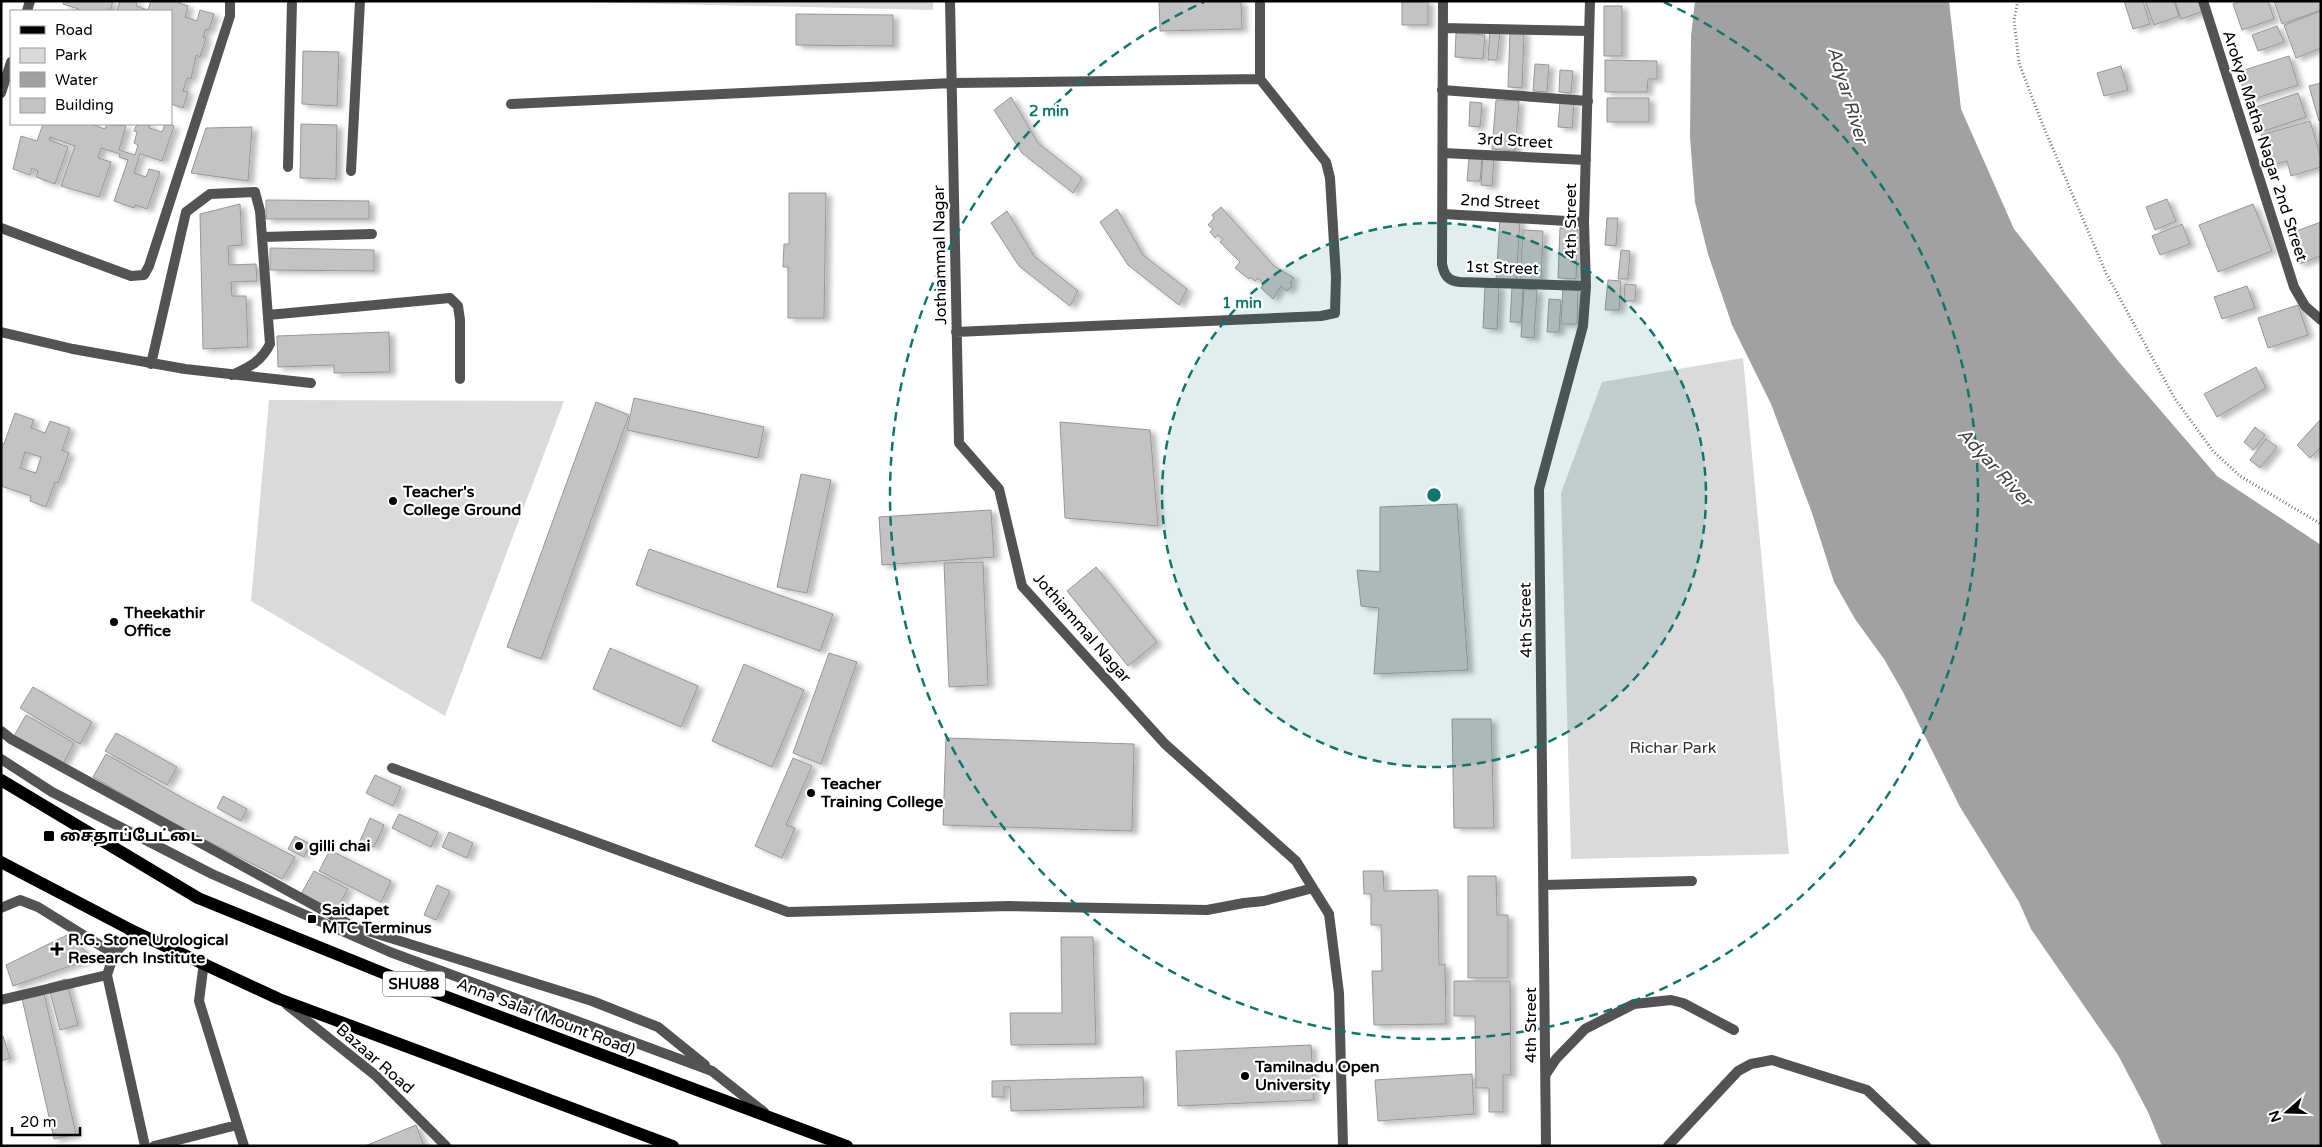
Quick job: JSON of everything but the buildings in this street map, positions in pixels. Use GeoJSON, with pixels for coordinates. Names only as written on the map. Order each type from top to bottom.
{"type":"FeatureCollection","features":[{"type":"Feature","properties":{"kind":"main road","name":"Anna Salai (Mount Road)"},"geometry":{"type":"LineString","coordinates":[[1,780],[198,898],[388,974],[773,1120],[847,1146]]}},
{"type":"Feature","properties":{"kind":"main road"},"geometry":{"type":"LineString","coordinates":[[1,862],[135,932],[280,998],[673,1146]]}},
{"type":"Feature","properties":{"kind":"street"},"geometry":{"type":"LineString","coordinates":[[1,228],[131,276],[144,275],[149,266],[230,16],[230,1]]}},
{"type":"Feature","properties":{"kind":"street"},"geometry":{"type":"LineString","coordinates":[[288,167],[292,1]]}},
{"type":"Feature","properties":{"kind":"street"},"geometry":{"type":"LineString","coordinates":[[351,170],[360,1]]}},
{"type":"Feature","properties":{"kind":"street","name":"Jothiammal Nagar"},"geometry":{"type":"LineString","coordinates":[[950,1],[959,443],[999,489],[1022,586],[1165,744],[1296,861],[1329,914],[1339,993],[1343,1146]]}},
{"type":"Feature","properties":{"kind":"street"},"geometry":{"type":"LineString","coordinates":[[956,332],[1321,316],[1335,313],[1336,277],[1330,178],[1326,162],[1260,79],[1260,1]]}},
{"type":"Feature","properties":{"kind":"street"},"geometry":{"type":"LineString","coordinates":[[1443,1],[1443,214]]}},
{"type":"Feature","properties":{"kind":"street","name":"4th Street"},"geometry":{"type":"LineString","coordinates":[[1546,1146],[1539,489],[1583,326],[1586,286],[1584,222],[1590,1]]}},
{"type":"Feature","properties":{"kind":"street","name":"Arokya Matha Nagar 2nd Street"},"geometry":{"type":"LineString","coordinates":[[2203,1],[2294,287],[2305,306],[2321,320]]}},
{"type":"Feature","properties":{"kind":"street"},"geometry":{"type":"LineString","coordinates":[[1443,28],[1589,31]]}},
{"type":"Feature","properties":{"kind":"street"},"geometry":{"type":"LineString","coordinates":[[1,94],[10,65]]}},
{"type":"Feature","properties":{"kind":"street"},"geometry":{"type":"LineString","coordinates":[[511,104],[952,83],[1260,79]]}},
{"type":"Feature","properties":{"kind":"street"},"geometry":{"type":"LineString","coordinates":[[1442,90],[1588,101]]}},
{"type":"Feature","properties":{"kind":"street","name":"3rd Street"},"geometry":{"type":"LineString","coordinates":[[1443,153],[1586,160]]}},
{"type":"Feature","properties":{"kind":"street"},"geometry":{"type":"LineString","coordinates":[[151,364],[186,212],[210,194],[255,192],[260,211],[270,344],[263,356],[253,366],[232,375]]}},
{"type":"Feature","properties":{"kind":"street","name":"2nd Street"},"geometry":{"type":"LineString","coordinates":[[1443,214],[1584,222]]}},
{"type":"Feature","properties":{"kind":"street","name":"1st Street"},"geometry":{"type":"LineString","coordinates":[[1443,214],[1442,264],[1448,278],[1460,282],[1586,286]]}},
{"type":"Feature","properties":{"kind":"street"},"geometry":{"type":"LineString","coordinates":[[262,237],[372,234]]}},
{"type":"Feature","properties":{"kind":"street"},"geometry":{"type":"LineString","coordinates":[[268,315],[450,298],[458,306],[460,320],[460,379]]}},
{"type":"Feature","properties":{"kind":"street"},"geometry":{"type":"LineString","coordinates":[[1,332],[73,349],[151,364],[311,383]]}},
{"type":"Feature","properties":{"kind":"street"},"geometry":{"type":"LineString","coordinates":[[1,731],[11,739],[352,926],[592,1001],[658,1027],[773,1120]]}},
{"type":"Feature","properties":{"kind":"street"},"geometry":{"type":"LineString","coordinates":[[1,759],[52,792],[212,874],[390,952],[712,1071]]}},
{"type":"Feature","properties":{"kind":"street"},"geometry":{"type":"LineString","coordinates":[[392,768],[788,912],[1008,906],[1207,910],[1244,903],[1264,902],[1313,888]]}},
{"type":"Feature","properties":{"kind":"street"},"geometry":{"type":"LineString","coordinates":[[1544,885],[1692,881]]}},
{"type":"Feature","properties":{"kind":"street"},"geometry":{"type":"LineString","coordinates":[[1,908],[20,900],[38,907],[114,954]]}},
{"type":"Feature","properties":{"kind":"street"},"geometry":{"type":"LineString","coordinates":[[135,932],[114,954],[107,975],[144,1146]]}},
{"type":"Feature","properties":{"kind":"street"},"geometry":{"type":"LineString","coordinates":[[204,962],[200,1001],[244,1146]]}},
{"type":"Feature","properties":{"kind":"street"},"geometry":{"type":"LineString","coordinates":[[1,1000],[107,975]]}},
{"type":"Feature","properties":{"kind":"street","name":"Bazaar Road"},"geometry":{"type":"LineString","coordinates":[[280,998],[375,1075],[446,1146]]}},
{"type":"Feature","properties":{"kind":"street"},"geometry":{"type":"LineString","coordinates":[[1546,1074],[1556,1059],[1585,1029],[1634,1004],[1671,1000],[1683,1003],[1734,1030]]}},
{"type":"Feature","properties":{"kind":"street"},"geometry":{"type":"LineString","coordinates":[[1668,1146],[1738,1071],[1751,1064],[1772,1060],[1867,1090],[1926,1146]]}},
{"type":"Feature","properties":{"kind":"street"},"geometry":{"type":"LineString","coordinates":[[154,1146],[237,1125]]}},
{"type":"Feature","properties":{"kind":"path"},"geometry":{"type":"LineString","coordinates":[[2018,1],[2014,20],[2019,63],[2042,123],[2106,273],[2175,399],[2213,451],[2240,476],[2321,524]]}},
{"type":"Feature","properties":{"kind":"green space"},"geometry":{"type":"Polygon","coordinates":[[[539,1],[933,1],[933,10],[539,1]]]}},
{"type":"Feature","properties":{"kind":"green space","name":"Richar Park"},"geometry":{"type":"Polygon","coordinates":[[[1743,358],[1789,854],[1571,859],[1561,493],[1602,382],[1743,358]]]}},
{"type":"Feature","properties":{"kind":"green space","name":"Teacher's College Ground"},"geometry":{"type":"Polygon","coordinates":[[[269,400],[564,401],[445,716],[251,601],[269,400]]]}},
{"type":"Feature","properties":{"kind":"water","name":"Adyar River"},"geometry":{"type":"Polygon","coordinates":[[[1695,1],[1949,1],[1961,109],[2014,229],[2119,362],[2217,476],[2321,545],[2321,1146],[2162,1146],[2148,1112],[2118,1055],[2031,929],[2019,902],[1960,807],[1903,692],[1884,659],[1855,619],[1834,582],[1812,513],[1771,404],[1732,325],[1708,254],[1695,202],[1690,137],[1691,36],[1695,1]]]}},
{"type":"Feature","properties":{"kind":"place","name":"Teacher's College Ground"},"geometry":{"type":"Point","coordinates":[393,501]}},
{"type":"Feature","properties":{"kind":"place","name":"Theekathir Office"},"geometry":{"type":"Point","coordinates":[114,622]}},
{"type":"Feature","properties":{"kind":"place","name":"Teacher Training College"},"geometry":{"type":"Point","coordinates":[811,793]}},
{"type":"Feature","properties":{"kind":"place","name":"சைதாப்பேட்டை"},"geometry":{"type":"Point","coordinates":[49,836]}},
{"type":"Feature","properties":{"kind":"place","name":"gilli chai"},"geometry":{"type":"Point","coordinates":[299,846]}},
{"type":"Feature","properties":{"kind":"place","name":"Saidapet MTC Terminus"},"geometry":{"type":"Point","coordinates":[312,919]}},
{"type":"Feature","properties":{"kind":"place","name":"R.G. Stone Urological Research Institute"},"geometry":{"type":"Point","coordinates":[57,949]}},
{"type":"Feature","properties":{"kind":"place","name":"Tamilnadu Open University"},"geometry":{"type":"Point","coordinates":[1245,1076]}}]}
